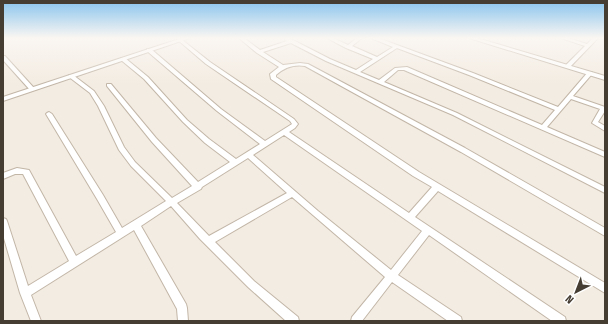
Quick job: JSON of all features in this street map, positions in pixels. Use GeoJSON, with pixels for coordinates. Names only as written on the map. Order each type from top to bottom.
{"type":"FeatureCollection","features":[{"type":"Feature","properties":{"kind":"street"},"geometry":{"type":"LineString","coordinates":[[3,99],[140,53]]}},
{"type":"Feature","properties":{"kind":"street"},"geometry":{"type":"LineString","coordinates":[[153,53],[219,110],[265,145]]}},
{"type":"Feature","properties":{"kind":"street"},"geometry":{"type":"LineString","coordinates":[[25,294],[293,127],[295,124],[292,120],[208,63],[198,53]]}},
{"type":"Feature","properties":{"kind":"street"},"geometry":{"type":"LineString","coordinates":[[261,53],[282,67]]}},
{"type":"Feature","properties":{"kind":"street"},"geometry":{"type":"LineString","coordinates":[[316,53],[356,72],[455,114],[605,190]]}},
{"type":"Feature","properties":{"kind":"street"},"geometry":{"type":"LineString","coordinates":[[363,53],[376,59]]}},
{"type":"Feature","properties":{"kind":"street"},"geometry":{"type":"LineString","coordinates":[[356,72],[385,53]]}},
{"type":"Feature","properties":{"kind":"street"},"geometry":{"type":"LineString","coordinates":[[415,53],[559,110]]}},
{"type":"Feature","properties":{"kind":"street"},"geometry":{"type":"LineString","coordinates":[[523,53],[590,72],[605,78]]}},
{"type":"Feature","properties":{"kind":"street"},"geometry":{"type":"LineString","coordinates":[[568,66],[581,53]]}},
{"type":"Feature","properties":{"kind":"street"},"geometry":{"type":"LineString","coordinates":[[3,57],[32,89]]}},
{"type":"Feature","properties":{"kind":"street"},"geometry":{"type":"LineString","coordinates":[[123,59],[146,78],[185,122],[236,163]]}},
{"type":"Feature","properties":{"kind":"street"},"geometry":{"type":"LineString","coordinates":[[605,232],[463,150],[306,66],[300,64],[282,67],[273,74],[273,78],[437,187],[605,288]]}},
{"type":"Feature","properties":{"kind":"street"},"geometry":{"type":"LineString","coordinates":[[380,82],[397,69],[405,68],[605,155]]}},
{"type":"Feature","properties":{"kind":"street"},"geometry":{"type":"LineString","coordinates":[[544,128],[590,72]]}},
{"type":"Feature","properties":{"kind":"street"},"geometry":{"type":"LineString","coordinates":[[71,76],[92,92],[102,106],[121,148],[133,164],[251,284],[294,321]]}},
{"type":"Feature","properties":{"kind":"street"},"geometry":{"type":"LineString","coordinates":[[109,85],[154,140],[198,187]]}},
{"type":"Feature","properties":{"kind":"street"},"geometry":{"type":"LineString","coordinates":[[570,97],[604,109],[596,123],[605,129]]}},
{"type":"Feature","properties":{"kind":"street"},"geometry":{"type":"LineString","coordinates":[[49,114],[121,234]]}},
{"type":"Feature","properties":{"kind":"street"},"geometry":{"type":"LineString","coordinates":[[284,132],[427,231],[562,321]]}},
{"type":"Feature","properties":{"kind":"street"},"geometry":{"type":"LineString","coordinates":[[249,155],[292,194],[391,276],[454,320]]}},
{"type":"Feature","properties":{"kind":"street"},"geometry":{"type":"LineString","coordinates":[[3,176],[16,171],[22,170],[26,172],[75,263]]}},
{"type":"Feature","properties":{"kind":"street"},"geometry":{"type":"LineString","coordinates":[[409,218],[437,187]]}},
{"type":"Feature","properties":{"kind":"street"},"geometry":{"type":"LineString","coordinates":[[208,241],[292,194]]}},
{"type":"Feature","properties":{"kind":"street"},"geometry":{"type":"LineString","coordinates":[[3,221],[25,294],[36,321]]}},
{"type":"Feature","properties":{"kind":"street"},"geometry":{"type":"LineString","coordinates":[[136,225],[182,308],[183,321]]}},
{"type":"Feature","properties":{"kind":"street"},"geometry":{"type":"LineString","coordinates":[[356,321],[427,231]]}}]}
